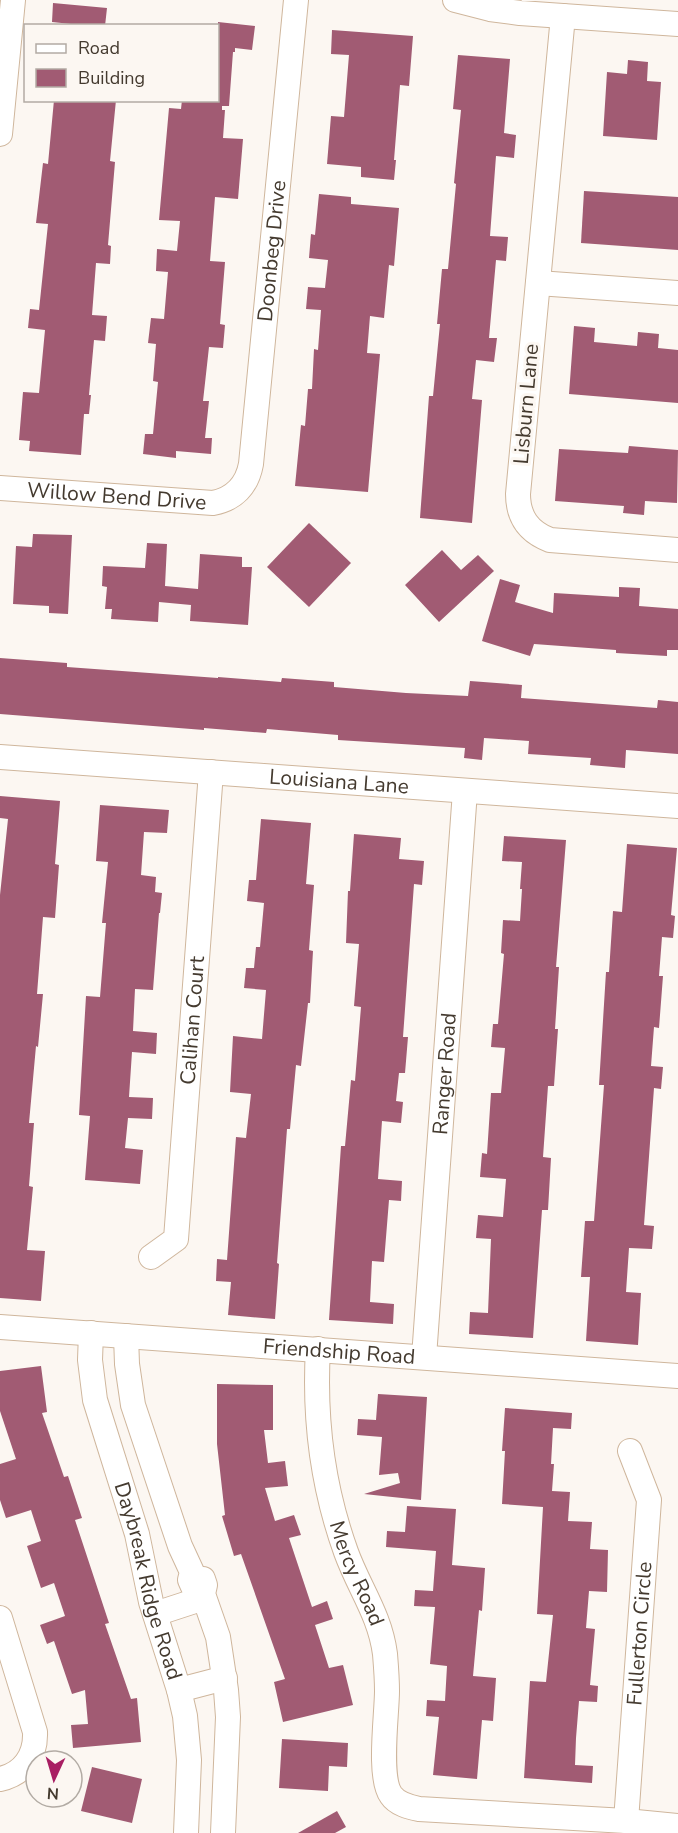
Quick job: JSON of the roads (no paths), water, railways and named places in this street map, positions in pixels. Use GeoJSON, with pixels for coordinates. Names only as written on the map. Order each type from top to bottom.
{"type":"FeatureCollection","features":[{"type":"Feature","properties":{"kind":"street"},"geometry":{"type":"LineString","coordinates":[[0,134],[13,0]]}},
{"type":"Feature","properties":{"kind":"street","name":"Doonbeg Drive"},"geometry":{"type":"LineString","coordinates":[[233,495],[247,479],[251,464],[296,0]]}},
{"type":"Feature","properties":{"kind":"street"},"geometry":{"type":"LineString","coordinates":[[455,0],[505,11],[678,24]]}},
{"type":"Feature","properties":{"kind":"street","name":"Lisburn Lane"},"geometry":{"type":"LineString","coordinates":[[563,16],[518,495],[519,510],[526,523],[536,534],[550,540],[678,550]]}},
{"type":"Feature","properties":{"kind":"street"},"geometry":{"type":"LineString","coordinates":[[538,283],[678,293]]}},
{"type":"Feature","properties":{"kind":"street","name":"Willow Bend Drive"},"geometry":{"type":"LineString","coordinates":[[0,488],[206,503],[220,501],[233,495]]}},
{"type":"Feature","properties":{"kind":"street","name":"Louisiana Lane"},"geometry":{"type":"LineString","coordinates":[[0,757],[678,806]]}},
{"type":"Feature","properties":{"kind":"street","name":"Calihan Court"},"geometry":{"type":"LineString","coordinates":[[151,1257],[176,1239],[211,772]]}},
{"type":"Feature","properties":{"kind":"street","name":"Ranger Road"},"geometry":{"type":"LineString","coordinates":[[424,1357],[465,791]]}},
{"type":"Feature","properties":{"kind":"street","name":"Friendship Road"},"geometry":{"type":"LineString","coordinates":[[0,1327],[678,1376]]}},
{"type":"Feature","properties":{"kind":"street","name":"Daybreak Ridge Road"},"geometry":{"type":"LineString","coordinates":[[91,1333],[90,1360],[95,1400],[137,1534],[155,1614],[178,1689],[186,1727],[189,1760],[186,1833]]}},
{"type":"Feature","properties":{"kind":"street","name":"Daybreak Ridge Road"},"geometry":{"type":"LineString","coordinates":[[126,1336],[127,1364],[133,1405],[180,1546],[192,1572],[190,1580],[194,1589],[204,1596],[218,1637],[225,1678],[228,1717],[223,1833]]}},
{"type":"Feature","properties":{"kind":"street","name":"Mercy Road"},"geometry":{"type":"LineString","coordinates":[[318,1350],[320,1433],[327,1488],[346,1553],[377,1619],[385,1653],[387,1689],[384,1771],[390,1794],[403,1805],[419,1809],[626,1821]]}},
{"type":"Feature","properties":{"kind":"street","name":"Fullerton Circle"},"geometry":{"type":"LineString","coordinates":[[626,1821],[649,1500],[630,1451]]}},
{"type":"Feature","properties":{"kind":"street"},"geometry":{"type":"LineString","coordinates":[[155,1614],[204,1596]]}},
{"type":"Feature","properties":{"kind":"street"},"geometry":{"type":"LineString","coordinates":[[0,1618],[35,1732],[32,1754],[10,1775]]}},
{"type":"Feature","properties":{"kind":"street"},"geometry":{"type":"LineString","coordinates":[[178,1689],[225,1678]]}},
{"type":"Feature","properties":{"kind":"street"},"geometry":{"type":"LineString","coordinates":[[626,1821],[678,1826]]}}]}
